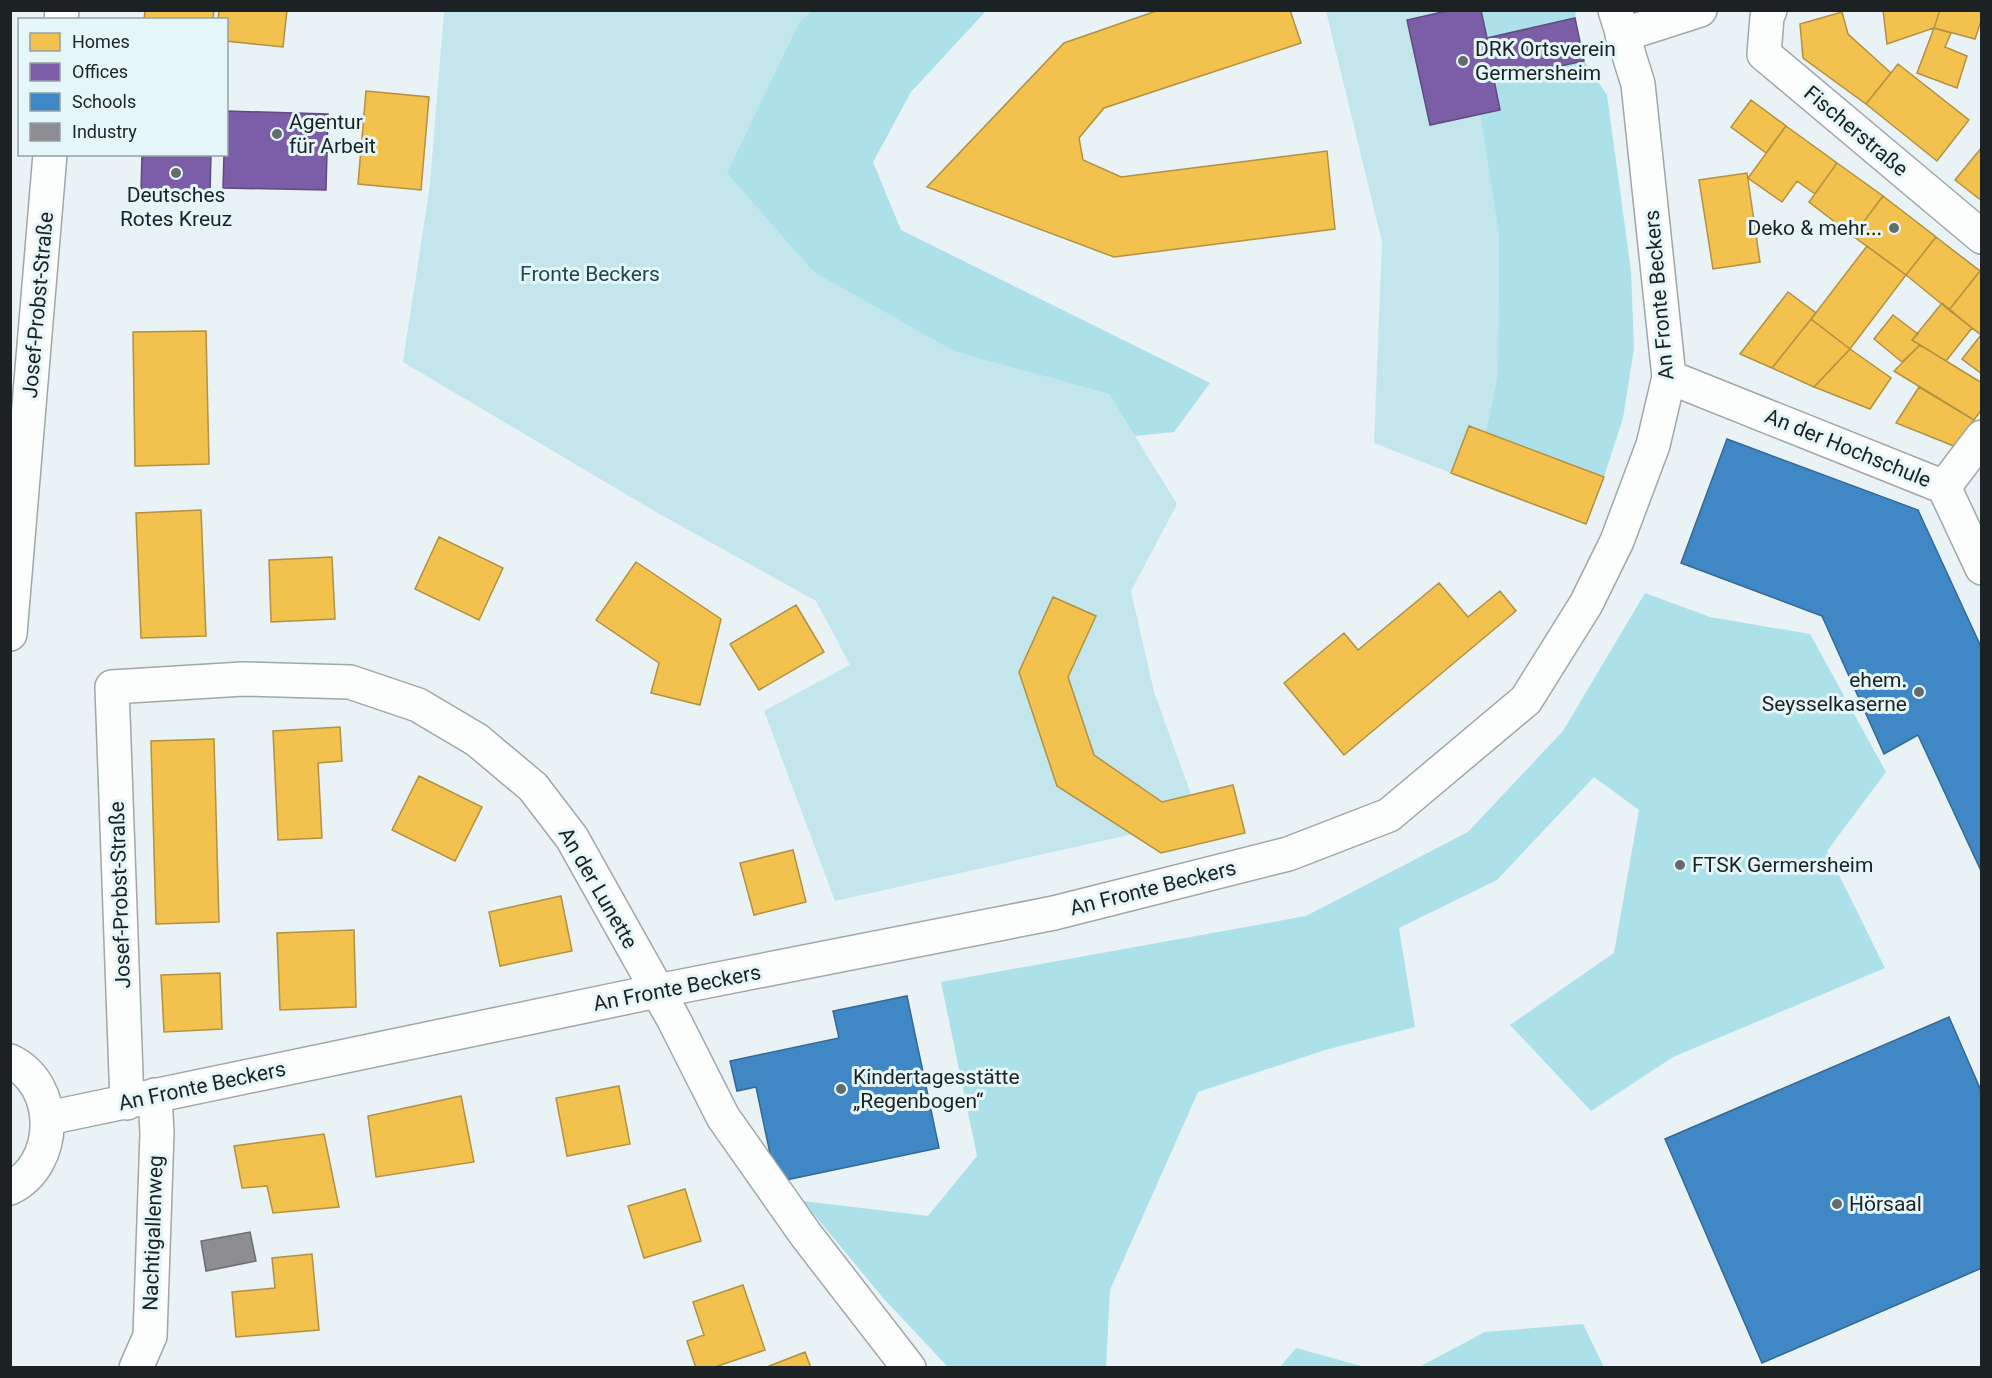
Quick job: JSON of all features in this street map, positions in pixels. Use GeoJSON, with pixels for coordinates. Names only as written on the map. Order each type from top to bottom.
{"type":"FeatureCollection","features":[{"type":"Feature","properties":{"kind":"street"},"geometry":{"type":"LineString","coordinates":[[1619,22],[1700,10]]}},
{"type":"Feature","properties":{"kind":"street","name":"Fischerstraße"},"geometry":{"type":"LineString","coordinates":[[1770,10],[1767,17],[1764,54],[1982,237]]}},
{"type":"Feature","properties":{"kind":"street","name":"An Fronte Beckers"},"geometry":{"type":"LineString","coordinates":[[48,1118],[657,991],[1054,913],[1288,854],[1389,815],[1526,700],[1586,604],[1617,541],[1653,445],[1669,377],[1638,84],[1619,22]]}},
{"type":"Feature","properties":{"kind":"street","name":"Josef-Probst-Straße"},"geometry":{"type":"LineString","coordinates":[[10,634],[50,156]]}},
{"type":"Feature","properties":{"kind":"street","name":"An der Hochschule"},"geometry":{"type":"LineString","coordinates":[[1669,377],[1944,487],[1982,568]]}},
{"type":"Feature","properties":{"kind":"street"},"geometry":{"type":"LineString","coordinates":[[1944,487],[1982,437]]}},
{"type":"Feature","properties":{"kind":"street","name":"An der Lunette"},"geometry":{"type":"LineString","coordinates":[[112,687],[243,679],[350,682],[418,705],[477,740],[533,788],[572,838],[674,1020],[723,1117],[806,1235],[909,1368]]}},
{"type":"Feature","properties":{"kind":"street","name":"Josef-Probst-Straße"},"geometry":{"type":"LineString","coordinates":[[112,687],[141,1099]]}},
{"type":"Feature","properties":{"kind":"street"},"geometry":{"type":"LineString","coordinates":[[10,1060],[33,1079],[43,1097],[48,1118],[46,1143],[35,1167],[18,1185],[10,1188]]}},
{"type":"Feature","properties":{"kind":"street","name":"Nachtigallenweg"},"geometry":{"type":"LineString","coordinates":[[136,1368],[150,1336],[157,1133],[141,1099]]}},
{"type":"Feature","properties":{"kind":"green space","name":"Fronte Beckers"},"geometry":{"type":"Polygon","coordinates":[[[444,11],[812,11],[800,21],[956,352],[1109,394],[1177,504],[1131,591],[1154,692],[1200,819],[835,901],[764,711],[850,665],[816,601],[656,512],[403,362],[430,184],[444,11]]]}},
{"type":"Feature","properties":{"kind":"green space"},"geometry":{"type":"Polygon","coordinates":[[[1326,11],[1451,11],[1407,20],[1429,124],[1480,114],[1499,235],[1498,373],[1486,432],[1469,426],[1451,473],[1374,443],[1382,242],[1326,11]]]}},
{"type":"Feature","properties":{"kind":"shaded area"},"geometry":{"type":"Polygon","coordinates":[[[812,11],[986,11],[911,92],[873,162],[901,230],[1210,383],[1174,432],[1135,436],[1109,394],[956,352],[814,272],[727,173],[800,21],[812,11]]]}},
{"type":"Feature","properties":{"kind":"shaded area"},"geometry":{"type":"Polygon","coordinates":[[[1481,11],[1576,11],[1575,18],[1487,38],[1481,11]]]}},
{"type":"Feature","properties":{"kind":"shaded area"},"geometry":{"type":"Polygon","coordinates":[[[1584,61],[1607,95],[1631,271],[1634,348],[1623,418],[1604,477],[1486,432],[1498,373],[1499,235],[1480,114],[1500,110],[1494,80],[1584,61]]]}},
{"type":"Feature","properties":{"kind":"shaded area"},"geometry":{"type":"Polygon","coordinates":[[[1645,593],[1710,617],[1810,634],[1886,772],[1827,851],[1885,968],[1673,1057],[1591,1111],[1510,1025],[1614,953],[1639,810],[1594,777],[1497,880],[1399,928],[1415,1027],[1325,1050],[1198,1092],[1110,1290],[1106,1367],[948,1367],[884,1299],[803,1201],[928,1216],[977,1156],[941,982],[1306,916],[1468,832],[1563,731],[1645,593]]]}},
{"type":"Feature","properties":{"kind":"shaded area"},"geometry":{"type":"Polygon","coordinates":[[[1583,1324],[1604,1367],[1419,1367],[1485,1332],[1583,1324]]]}},
{"type":"Feature","properties":{"kind":"shaded area"},"geometry":{"type":"Polygon","coordinates":[[[1296,1348],[1365,1367],[1280,1367],[1296,1348]]]}},
{"type":"Feature","properties":{"kind":"building: Homes"},"geometry":{"type":"Polygon","coordinates":[[[145,10],[214,10],[213,18],[144,18],[145,10]]]}},
{"type":"Feature","properties":{"kind":"building: Homes"},"geometry":{"type":"Polygon","coordinates":[[[219,10],[287,10],[283,47],[228,41],[228,18],[218,18],[219,10]]]}},
{"type":"Feature","properties":{"kind":"building: Homes"},"geometry":{"type":"Polygon","coordinates":[[[1159,10],[1290,10],[1301,43],[1104,108],[1079,138],[1083,160],[1121,177],[1327,151],[1335,229],[1114,257],[927,187],[1064,43],[1159,10]]]}},
{"type":"Feature","properties":{"kind":"building: Homes"},"geometry":{"type":"Polygon","coordinates":[[[1883,10],[1940,10],[1934,28],[1887,44],[1883,10]]]}},
{"type":"Feature","properties":{"kind":"building: Homes"},"geometry":{"type":"Polygon","coordinates":[[[1940,10],[1982,10],[1982,18],[1975,39],[1934,28],[1940,10]]]}},
{"type":"Feature","properties":{"kind":"building: Homes"},"geometry":{"type":"Polygon","coordinates":[[[1842,12],[1848,34],[1891,73],[1866,104],[1803,58],[1800,24],[1842,12]]]}},
{"type":"Feature","properties":{"kind":"building: Homes"},"geometry":{"type":"Polygon","coordinates":[[[1934,28],[1951,33],[1945,47],[1967,56],[1957,88],[1917,73],[1934,28]]]}},
{"type":"Feature","properties":{"kind":"building: Homes"},"geometry":{"type":"Polygon","coordinates":[[[1898,64],[1969,120],[1937,161],[1866,104],[1898,64]]]}},
{"type":"Feature","properties":{"kind":"building: Homes"},"geometry":{"type":"Polygon","coordinates":[[[366,91],[429,97],[421,190],[358,184],[366,91]]]}},
{"type":"Feature","properties":{"kind":"building: Homes"},"geometry":{"type":"Polygon","coordinates":[[[1751,100],[1786,126],[1766,153],[1731,127],[1751,100]]]}},
{"type":"Feature","properties":{"kind":"building: Homes"},"geometry":{"type":"Polygon","coordinates":[[[1786,126],[1837,163],[1815,194],[1797,181],[1782,202],[1748,178],[1786,126]]]}},
{"type":"Feature","properties":{"kind":"building: Homes"},"geometry":{"type":"Polygon","coordinates":[[[1982,147],[1982,201],[1955,180],[1982,147]]]}},
{"type":"Feature","properties":{"kind":"building: Homes"},"geometry":{"type":"Polygon","coordinates":[[[1837,163],[1883,196],[1853,236],[1809,202],[1837,163]]]}},
{"type":"Feature","properties":{"kind":"building: Homes"},"geometry":{"type":"Polygon","coordinates":[[[1747,173],[1760,262],[1713,269],[1699,180],[1747,173]]]}},
{"type":"Feature","properties":{"kind":"building: Homes"},"geometry":{"type":"Polygon","coordinates":[[[1883,196],[1936,237],[1906,275],[1853,236],[1883,196]]]}},
{"type":"Feature","properties":{"kind":"building: Homes"},"geometry":{"type":"Polygon","coordinates":[[[1936,237],[1980,271],[1949,310],[1906,275],[1936,237]]]}},
{"type":"Feature","properties":{"kind":"building: Homes"},"geometry":{"type":"Polygon","coordinates":[[[1867,246],[1906,275],[1850,349],[1811,319],[1867,246]]]}},
{"type":"Feature","properties":{"kind":"building: Homes"},"geometry":{"type":"Polygon","coordinates":[[[1980,271],[1982,272],[1982,374],[1962,359],[1981,335],[1949,310],[1980,271]]]}},
{"type":"Feature","properties":{"kind":"building: Homes"},"geometry":{"type":"Polygon","coordinates":[[[1788,292],[1816,313],[1772,368],[1740,354],[1788,292]]]}},
{"type":"Feature","properties":{"kind":"building: Homes"},"geometry":{"type":"Polygon","coordinates":[[[1942,303],[1972,328],[1946,361],[1912,340],[1942,303]]]}},
{"type":"Feature","properties":{"kind":"building: Homes"},"geometry":{"type":"Polygon","coordinates":[[[1893,315],[1918,334],[1912,340],[1920,345],[1902,362],[1874,339],[1893,315]]]}},
{"type":"Feature","properties":{"kind":"building: Homes"},"geometry":{"type":"Polygon","coordinates":[[[1811,319],[1850,349],[1814,387],[1772,368],[1811,319]]]}},
{"type":"Feature","properties":{"kind":"building: Homes"},"geometry":{"type":"Polygon","coordinates":[[[206,331],[209,464],[135,466],[133,332],[206,331]]]}},
{"type":"Feature","properties":{"kind":"building: Homes"},"geometry":{"type":"Polygon","coordinates":[[[1920,345],[1982,383],[1982,409],[1974,420],[1894,371],[1920,345]]]}},
{"type":"Feature","properties":{"kind":"building: Homes"},"geometry":{"type":"Polygon","coordinates":[[[1850,349],[1891,378],[1870,409],[1814,387],[1850,349]]]}},
{"type":"Feature","properties":{"kind":"building: Homes"},"geometry":{"type":"Polygon","coordinates":[[[1919,387],[1974,420],[1954,446],[1896,423],[1919,387]]]}},
{"type":"Feature","properties":{"kind":"building: Homes"},"geometry":{"type":"Polygon","coordinates":[[[1469,426],[1604,477],[1586,524],[1451,473],[1469,426]]]}},
{"type":"Feature","properties":{"kind":"building: Homes"},"geometry":{"type":"Polygon","coordinates":[[[201,510],[206,636],[141,638],[136,513],[201,510]]]}},
{"type":"Feature","properties":{"kind":"building: Homes"},"geometry":{"type":"Polygon","coordinates":[[[439,537],[503,568],[479,620],[415,589],[439,537]]]}},
{"type":"Feature","properties":{"kind":"building: Homes"},"geometry":{"type":"Polygon","coordinates":[[[332,557],[335,619],[271,622],[269,560],[332,557]]]}},
{"type":"Feature","properties":{"kind":"building: Homes"},"geometry":{"type":"Polygon","coordinates":[[[636,562],[721,619],[700,705],[651,693],[659,663],[596,620],[636,562]]]}},
{"type":"Feature","properties":{"kind":"building: Homes"},"geometry":{"type":"Polygon","coordinates":[[[1439,583],[1468,617],[1500,591],[1516,611],[1344,755],[1284,683],[1344,633],[1358,650],[1439,583]]]}},
{"type":"Feature","properties":{"kind":"building: Homes"},"geometry":{"type":"Polygon","coordinates":[[[1053,597],[1096,616],[1068,677],[1094,755],[1162,802],[1233,785],[1245,833],[1161,853],[1057,786],[1019,672],[1053,597]]]}},
{"type":"Feature","properties":{"kind":"building: Homes"},"geometry":{"type":"Polygon","coordinates":[[[796,605],[824,652],[759,690],[730,644],[796,605]]]}},
{"type":"Feature","properties":{"kind":"building: Homes"},"geometry":{"type":"Polygon","coordinates":[[[340,727],[342,761],[318,763],[322,838],[278,840],[273,731],[340,727]]]}},
{"type":"Feature","properties":{"kind":"building: Homes"},"geometry":{"type":"Polygon","coordinates":[[[214,739],[219,922],[156,924],[151,741],[214,739]]]}},
{"type":"Feature","properties":{"kind":"building: Homes"},"geometry":{"type":"Polygon","coordinates":[[[419,776],[482,807],[455,861],[392,830],[419,776]]]}},
{"type":"Feature","properties":{"kind":"building: Homes"},"geometry":{"type":"Polygon","coordinates":[[[793,850],[806,902],[754,915],[740,863],[793,850]]]}},
{"type":"Feature","properties":{"kind":"building: Homes"},"geometry":{"type":"Polygon","coordinates":[[[561,896],[572,951],[500,966],[489,912],[561,896]]]}},
{"type":"Feature","properties":{"kind":"building: Homes"},"geometry":{"type":"Polygon","coordinates":[[[354,930],[356,1007],[280,1010],[277,933],[354,930]]]}},
{"type":"Feature","properties":{"kind":"building: Homes"},"geometry":{"type":"Polygon","coordinates":[[[220,973],[222,1029],[164,1032],[161,975],[220,973]]]}},
{"type":"Feature","properties":{"kind":"building: Homes"},"geometry":{"type":"Polygon","coordinates":[[[619,1086],[630,1144],[567,1156],[556,1098],[619,1086]]]}},
{"type":"Feature","properties":{"kind":"building: Homes"},"geometry":{"type":"Polygon","coordinates":[[[461,1096],[474,1162],[376,1177],[368,1116],[461,1096]]]}},
{"type":"Feature","properties":{"kind":"building: Homes"},"geometry":{"type":"Polygon","coordinates":[[[324,1134],[339,1207],[273,1213],[267,1186],[242,1188],[234,1146],[324,1134]]]}},
{"type":"Feature","properties":{"kind":"building: Homes"},"geometry":{"type":"Polygon","coordinates":[[[685,1189],[701,1241],[644,1258],[628,1206],[685,1189]]]}},
{"type":"Feature","properties":{"kind":"building: Homes"},"geometry":{"type":"Polygon","coordinates":[[[312,1254],[319,1330],[236,1337],[232,1292],[275,1288],[272,1258],[312,1254]]]}},
{"type":"Feature","properties":{"kind":"building: Homes"},"geometry":{"type":"Polygon","coordinates":[[[743,1285],[765,1350],[712,1368],[696,1368],[687,1341],[704,1335],[693,1302],[743,1285]]]}},
{"type":"Feature","properties":{"kind":"building: Homes"},"geometry":{"type":"Polygon","coordinates":[[[805,1352],[811,1368],[764,1368],[805,1352]]]}},
{"type":"Feature","properties":{"kind":"building: Offices"},"geometry":{"type":"Polygon","coordinates":[[[1451,10],[1481,10],[1487,38],[1575,18],[1584,61],[1494,80],[1500,110],[1430,125],[1407,20],[1451,10]]]}},
{"type":"Feature","properties":{"kind":"building: Offices","name":"Agentur für Arbeit"},"geometry":{"type":"Polygon","coordinates":[[[228,111],[328,114],[326,190],[223,188],[224,156],[228,156],[228,111]]]}},
{"type":"Feature","properties":{"kind":"building: Offices","name":"Deutsches Rotes Kreuz"},"geometry":{"type":"Polygon","coordinates":[[[142,156],[211,156],[210,193],[141,191],[142,156]]]}},
{"type":"Feature","properties":{"kind":"building: Schools","name":"ehem. Seysselkaserne"},"geometry":{"type":"Polygon","coordinates":[[[1727,439],[1918,510],[1982,649],[1982,873],[1918,735],[1884,754],[1822,616],[1681,563],[1727,439]]]}},
{"type":"Feature","properties":{"kind":"building: Schools","name":"Kindertagesstätte „Regenbogen“"},"geometry":{"type":"Polygon","coordinates":[[[907,996],[939,1148],[776,1182],[756,1087],[737,1091],[730,1061],[839,1038],[833,1011],[907,996]]]}},
{"type":"Feature","properties":{"kind":"building: Schools","name":"Hörsaal"},"geometry":{"type":"Polygon","coordinates":[[[1949,1017],[1982,1093],[1982,1268],[1762,1363],[1665,1139],[1949,1017]]]}},
{"type":"Feature","properties":{"kind":"building: Industry"},"geometry":{"type":"Polygon","coordinates":[[[250,1232],[256,1261],[206,1271],[201,1241],[250,1232]]]}},
{"type":"Feature","properties":{"kind":"place","name":"DRK Ortsverein Germersheim"},"geometry":{"type":"Point","coordinates":[1463,61]}},
{"type":"Feature","properties":{"kind":"place","name":"Agentur für Arbeit"},"geometry":{"type":"Point","coordinates":[277,134]}},
{"type":"Feature","properties":{"kind":"place","name":"Deutsches Rotes Kreuz"},"geometry":{"type":"Point","coordinates":[176,173]}},
{"type":"Feature","properties":{"kind":"place","name":"Deko & mehr..."},"geometry":{"type":"Point","coordinates":[1894,228]}},
{"type":"Feature","properties":{"kind":"place","name":"ehem. Seysselkaserne"},"geometry":{"type":"Point","coordinates":[1919,692]}},
{"type":"Feature","properties":{"kind":"place","name":"FTSK Germersheim"},"geometry":{"type":"Point","coordinates":[1680,865]}},
{"type":"Feature","properties":{"kind":"place","name":"Kindertagesstätte „Regenbogen“"},"geometry":{"type":"Point","coordinates":[841,1089]}},
{"type":"Feature","properties":{"kind":"place","name":"Hörsaal"},"geometry":{"type":"Point","coordinates":[1837,1204]}}]}
